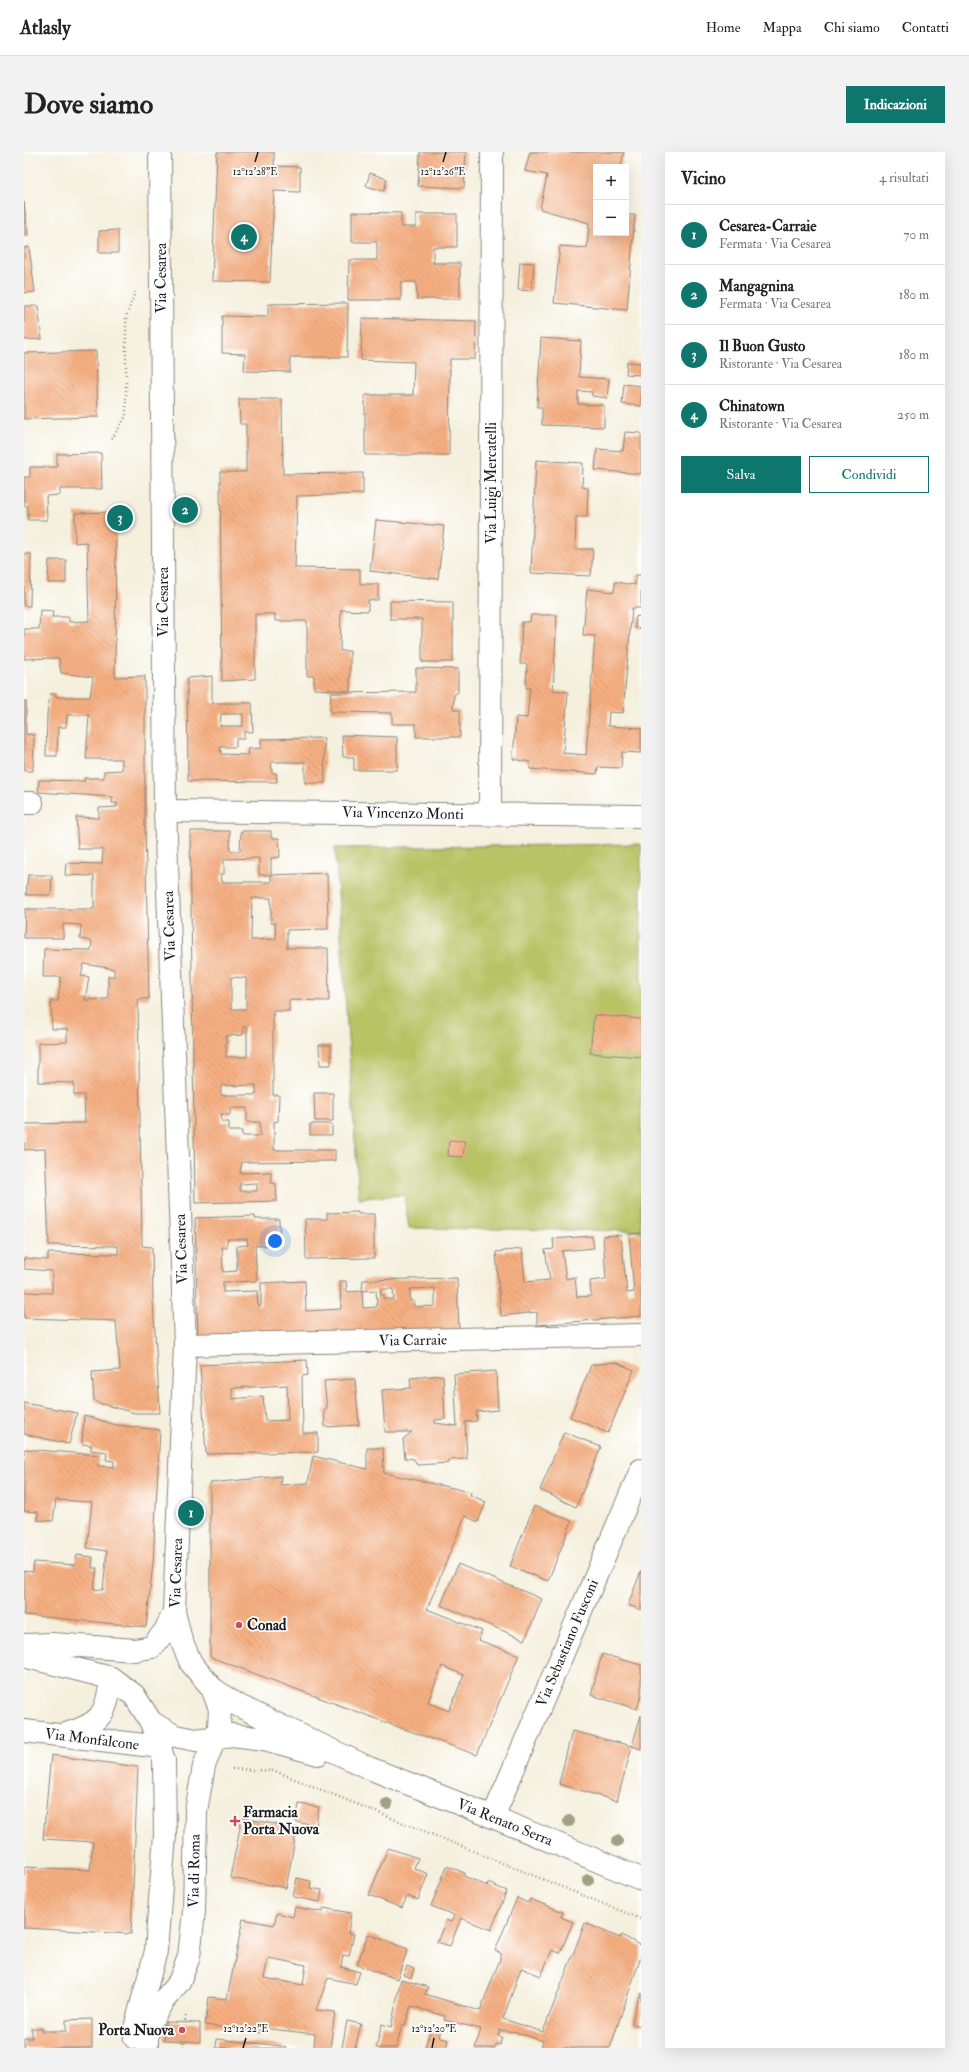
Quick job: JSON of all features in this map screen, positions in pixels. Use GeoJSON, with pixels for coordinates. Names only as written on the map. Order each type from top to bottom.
{"type":"FeatureCollection","features":[{"type":"Feature","properties":{"kind":"street","name":"Via Cesarea"},"geometry":{"type":"LineString","coordinates":[[160,152],[165,811],[185,1345],[174,1612],[181,1640],[191,1663],[212,1688]]}},
{"type":"Feature","properties":{"kind":"street","name":"Via Luigi Mercatelli"},"geometry":{"type":"LineString","coordinates":[[490,814],[492,152]]}},
{"type":"Feature","properties":{"kind":"street","name":"Via Vincenzo Monti"},"geometry":{"type":"LineString","coordinates":[[165,811],[641,816]]}},
{"type":"Feature","properties":{"kind":"street","name":"Via Carraie"},"geometry":{"type":"LineString","coordinates":[[185,1345],[641,1335]]}},
{"type":"Feature","properties":{"kind":"street","name":"Via Sebastiano Fusconi"},"geometry":{"type":"LineString","coordinates":[[493,1817],[641,1470]]}},
{"type":"Feature","properties":{"kind":"street"},"geometry":{"type":"LineString","coordinates":[[24,1645],[52,1644],[135,1650],[152,1647],[165,1631],[174,1612]]}},
{"type":"Feature","properties":{"kind":"street"},"geometry":{"type":"LineString","coordinates":[[24,1656],[111,1678],[109,1699],[102,1717],[81,1730],[60,1736]]}},
{"type":"Feature","properties":{"kind":"street","name":"Via di Roma"},"geometry":{"type":"LineString","coordinates":[[111,1678],[134,1695],[151,1722],[164,1760],[164,1835],[156,1951],[135,2028],[136,2048]]}},
{"type":"Feature","properties":{"kind":"street","name":"Via Renato Serra"},"geometry":{"type":"LineString","coordinates":[[212,1688],[234,1704],[369,1768],[493,1817],[641,1879]]}},
{"type":"Feature","properties":{"kind":"street","name":"Via di Roma"},"geometry":{"type":"LineString","coordinates":[[147,2048],[147,2028],[163,2001],[179,1982],[189,1957],[194,1911],[196,1812],[204,1766],[210,1748],[217,1738],[220,1709],[212,1688]]}},
{"type":"Feature","properties":{"kind":"street","name":"Via Renato Serra"},"geometry":{"type":"LineString","coordinates":[[151,1722],[175,1736],[196,1740],[232,1735],[264,1739],[369,1768]]}},
{"type":"Feature","properties":{"kind":"street","name":"Via Monfalcone"},"geometry":{"type":"LineString","coordinates":[[24,1731],[161,1748]]}},
{"type":"Feature","properties":{"kind":"path"},"geometry":{"type":"LineString","coordinates":[[112,439],[126,416],[126,317],[135,292],[135,284]]}},
{"type":"Feature","properties":{"kind":"path"},"geometry":{"type":"LineString","coordinates":[[232,1769],[274,1771],[641,1919]]}},
{"type":"Feature","properties":{"kind":"path"},"geometry":{"type":"LineString","coordinates":[[183,2042],[184,2048]]}},
{"type":"Feature","properties":{"kind":"green space"},"geometry":{"type":"Polygon","coordinates":[[[641,844],[641,1231],[409,1228],[404,1195],[359,1198],[335,848],[641,844]]]}},
{"type":"Feature","properties":{"kind":"building"},"geometry":{"type":"Polygon","coordinates":[[[217,152],[274,152],[274,166],[300,167],[300,192],[274,191],[270,282],[212,281],[217,152]]]}},
{"type":"Feature","properties":{"kind":"building"},"geometry":{"type":"Polygon","coordinates":[[[420,152],[466,152],[464,188],[418,186],[420,152]]]}},
{"type":"Feature","properties":{"kind":"building"},"geometry":{"type":"Polygon","coordinates":[[[530,152],[624,152],[622,164],[593,164],[593,236],[629,236],[629,215],[635,215],[627,310],[554,303],[560,246],[587,248],[589,223],[540,209],[547,175],[525,171],[530,152]]]}},
{"type":"Feature","properties":{"kind":"building"},"geometry":{"type":"Polygon","coordinates":[[[370,173],[387,179],[384,191],[366,186],[370,173]]]}},
{"type":"Feature","properties":{"kind":"building"},"geometry":{"type":"Polygon","coordinates":[[[24,202],[28,236],[24,236],[24,202]]]}},
{"type":"Feature","properties":{"kind":"building"},"geometry":{"type":"Polygon","coordinates":[[[352,212],[401,213],[401,227],[416,227],[416,214],[457,214],[457,247],[433,247],[433,263],[460,263],[460,299],[417,299],[416,282],[401,282],[401,300],[348,300],[349,260],[377,260],[377,242],[352,242],[352,212]]]}},
{"type":"Feature","properties":{"kind":"building"},"geometry":{"type":"Polygon","coordinates":[[[118,230],[118,253],[99,253],[99,231],[118,230]]]}},
{"type":"Feature","properties":{"kind":"building"},"geometry":{"type":"Polygon","coordinates":[[[29,247],[35,292],[24,293],[24,248],[29,247]]]}},
{"type":"Feature","properties":{"kind":"building"},"geometry":{"type":"Polygon","coordinates":[[[520,262],[534,263],[532,291],[518,290],[520,262]]]}},
{"type":"Feature","properties":{"kind":"building"},"geometry":{"type":"Polygon","coordinates":[[[348,303],[347,357],[290,357],[290,372],[244,371],[245,354],[222,353],[222,316],[268,317],[268,304],[348,303]]]}},
{"type":"Feature","properties":{"kind":"building"},"geometry":{"type":"Polygon","coordinates":[[[24,306],[38,306],[42,339],[24,340],[24,306]]]}},
{"type":"Feature","properties":{"kind":"building"},"geometry":{"type":"Polygon","coordinates":[[[362,318],[476,321],[475,359],[450,359],[449,455],[365,455],[365,395],[413,395],[414,362],[361,360],[362,318]]]}},
{"type":"Feature","properties":{"kind":"building"},"geometry":{"type":"Polygon","coordinates":[[[541,338],[581,341],[579,377],[609,379],[607,398],[592,396],[592,392],[578,391],[578,404],[604,405],[604,427],[542,425],[542,407],[537,407],[541,338]]]}},
{"type":"Feature","properties":{"kind":"building"},"geometry":{"type":"Polygon","coordinates":[[[96,351],[98,417],[24,419],[24,353],[96,351]]]}},
{"type":"Feature","properties":{"kind":"building"},"geometry":{"type":"Polygon","coordinates":[[[627,362],[641,363],[641,375],[626,374],[627,362]]]}},
{"type":"Feature","properties":{"kind":"building"},"geometry":{"type":"Polygon","coordinates":[[[624,384],[641,386],[641,406],[622,404],[624,384]]]}},
{"type":"Feature","properties":{"kind":"building"},"geometry":{"type":"Polygon","coordinates":[[[239,399],[282,399],[283,474],[363,473],[363,494],[297,496],[295,568],[360,569],[360,584],[378,584],[378,600],[368,600],[368,611],[341,610],[340,651],[350,651],[350,691],[314,689],[314,676],[307,676],[307,621],[275,621],[275,614],[255,614],[255,679],[222,681],[220,472],[246,472],[246,424],[240,424],[239,399]]]}},
{"type":"Feature","properties":{"kind":"building"},"geometry":{"type":"Polygon","coordinates":[[[625,432],[641,433],[641,474],[595,470],[597,449],[623,451],[625,432]]]}},
{"type":"Feature","properties":{"kind":"building"},"geometry":{"type":"Polygon","coordinates":[[[101,453],[102,489],[60,489],[60,495],[46,496],[47,520],[28,520],[28,506],[24,506],[24,477],[30,477],[30,467],[57,467],[57,454],[101,453]]]}},
{"type":"Feature","properties":{"kind":"building"},"geometry":{"type":"Polygon","coordinates":[[[536,460],[583,463],[582,487],[588,488],[587,517],[576,517],[575,549],[593,549],[591,576],[531,573],[536,460]]]}},
{"type":"Feature","properties":{"kind":"building"},"geometry":{"type":"Polygon","coordinates":[[[116,512],[115,677],[145,676],[145,826],[149,999],[138,999],[142,1246],[152,1247],[153,1301],[160,1413],[135,1413],[98,1403],[94,1400],[92,1372],[120,1370],[116,1321],[24,1318],[24,1292],[52,1293],[52,1271],[24,1269],[24,1258],[48,1260],[48,1253],[118,1254],[118,1246],[49,1245],[45,1149],[24,1150],[24,1124],[85,1123],[84,1095],[74,1095],[74,1083],[38,1082],[38,1043],[67,1042],[67,1029],[52,1029],[51,1001],[58,1001],[61,977],[43,977],[44,949],[91,950],[92,941],[80,939],[81,925],[63,924],[63,938],[24,938],[25,909],[94,909],[94,876],[65,875],[66,863],[102,864],[103,849],[78,849],[76,817],[99,818],[99,808],[117,807],[117,803],[112,803],[113,797],[38,792],[39,780],[85,781],[84,778],[104,778],[104,771],[122,770],[122,759],[86,759],[89,715],[67,715],[66,727],[58,727],[57,756],[46,756],[47,714],[50,694],[56,694],[56,697],[90,697],[93,677],[61,673],[59,658],[24,659],[24,629],[39,629],[40,610],[53,611],[52,617],[69,617],[69,622],[89,621],[87,542],[75,543],[75,513],[116,512]],[[84,964],[81,976],[89,977],[85,1000],[108,999],[108,976],[114,976],[114,969],[84,964]]]}},
{"type":"Feature","properties":{"kind":"building"},"geometry":{"type":"Polygon","coordinates":[[[376,520],[444,526],[438,579],[370,571],[376,520]]]}},
{"type":"Feature","properties":{"kind":"building"},"geometry":{"type":"Polygon","coordinates":[[[24,554],[31,554],[30,606],[24,606],[24,554]]]}},
{"type":"Feature","properties":{"kind":"building"},"geometry":{"type":"Polygon","coordinates":[[[49,560],[66,560],[66,583],[48,583],[49,560]]]}},
{"type":"Feature","properties":{"kind":"building"},"geometry":{"type":"Polygon","coordinates":[[[636,575],[641,575],[641,608],[632,608],[623,713],[609,712],[608,726],[641,728],[641,753],[622,752],[621,768],[598,767],[597,774],[530,769],[530,762],[513,759],[516,717],[527,718],[530,688],[526,688],[527,664],[520,664],[522,622],[530,622],[531,615],[557,615],[553,690],[568,692],[563,753],[586,755],[595,636],[583,635],[587,589],[614,592],[615,582],[635,585],[636,575]]]}},
{"type":"Feature","properties":{"kind":"building"},"geometry":{"type":"Polygon","coordinates":[[[390,601],[453,602],[453,662],[422,662],[422,619],[390,619],[390,601]]]}},
{"type":"Feature","properties":{"kind":"building"},"geometry":{"type":"Polygon","coordinates":[[[636,616],[641,617],[641,629],[635,628],[636,616]]]}},
{"type":"Feature","properties":{"kind":"building"},"geometry":{"type":"Polygon","coordinates":[[[416,668],[458,669],[458,692],[454,695],[453,709],[460,710],[460,737],[416,737],[416,724],[392,724],[392,713],[330,712],[331,693],[416,692],[416,668]]]}},
{"type":"Feature","properties":{"kind":"building"},"geometry":{"type":"Polygon","coordinates":[[[212,676],[212,703],[252,703],[253,732],[244,732],[244,739],[236,739],[236,747],[220,747],[221,754],[249,755],[248,749],[261,748],[261,739],[324,738],[325,783],[305,783],[305,762],[271,762],[272,773],[276,773],[277,782],[188,781],[187,678],[212,676]],[[221,714],[220,726],[243,726],[243,714],[221,714]]]}},
{"type":"Feature","properties":{"kind":"building"},"geometry":{"type":"Polygon","coordinates":[[[24,701],[26,701],[26,734],[34,735],[33,771],[24,771],[24,701]]]}},
{"type":"Feature","properties":{"kind":"building"},"geometry":{"type":"Polygon","coordinates":[[[342,735],[397,737],[397,770],[354,770],[354,757],[343,757],[342,735]]]}},
{"type":"Feature","properties":{"kind":"building"},"geometry":{"type":"Polygon","coordinates":[[[190,831],[230,831],[230,851],[240,851],[241,831],[271,831],[271,838],[279,838],[280,857],[271,858],[271,875],[327,873],[328,929],[287,930],[287,948],[328,948],[329,1001],[289,1000],[289,1011],[273,1011],[273,1095],[279,1095],[278,1121],[274,1122],[274,1150],[335,1150],[335,1161],[242,1162],[240,1173],[271,1172],[271,1183],[276,1184],[277,1201],[195,1203],[190,831]],[[259,858],[224,859],[224,874],[221,874],[222,882],[271,882],[271,875],[259,875],[259,858]],[[252,898],[251,940],[276,939],[275,923],[271,923],[271,898],[252,898]],[[231,977],[231,1009],[246,1009],[246,978],[231,977]],[[243,1027],[243,1035],[226,1036],[226,1057],[247,1057],[247,1027],[243,1027]],[[256,1085],[221,1086],[221,1095],[256,1095],[256,1085]],[[230,1108],[230,1115],[221,1114],[222,1122],[229,1122],[229,1131],[242,1131],[242,1136],[260,1136],[260,1122],[247,1122],[247,1108],[230,1108]],[[257,1183],[240,1184],[240,1191],[257,1191],[257,1183]]]}},
{"type":"Feature","properties":{"kind":"building"},"geometry":{"type":"Polygon","coordinates":[[[28,875],[52,875],[51,895],[26,895],[28,875]]]}},
{"type":"Feature","properties":{"kind":"building"},"geometry":{"type":"Polygon","coordinates":[[[594,1015],[641,1019],[641,1057],[590,1053],[594,1015]]]}},
{"type":"Feature","properties":{"kind":"building"},"geometry":{"type":"Polygon","coordinates":[[[319,1045],[331,1045],[331,1065],[320,1065],[319,1045]]]}},
{"type":"Feature","properties":{"kind":"building"},"geometry":{"type":"Polygon","coordinates":[[[314,1093],[333,1093],[333,1121],[315,1121],[314,1093]]]}},
{"type":"Feature","properties":{"kind":"building"},"geometry":{"type":"Polygon","coordinates":[[[310,1124],[332,1124],[332,1135],[310,1135],[310,1124]]]}},
{"type":"Feature","properties":{"kind":"building"},"geometry":{"type":"Polygon","coordinates":[[[449,1140],[465,1141],[463,1157],[448,1156],[449,1140]]]}},
{"type":"Feature","properties":{"kind":"building"},"geometry":{"type":"Polygon","coordinates":[[[358,1212],[358,1214],[374,1214],[374,1258],[306,1259],[305,1219],[327,1219],[327,1213],[358,1212]]]}},
{"type":"Feature","properties":{"kind":"building"},"geometry":{"type":"Polygon","coordinates":[[[255,1216],[255,1219],[279,1219],[280,1245],[255,1246],[257,1281],[223,1282],[223,1292],[257,1291],[258,1306],[261,1305],[261,1283],[305,1281],[306,1311],[341,1309],[340,1281],[346,1281],[347,1292],[362,1291],[363,1280],[457,1278],[459,1330],[198,1340],[195,1218],[255,1216]],[[227,1239],[227,1247],[222,1247],[223,1272],[237,1271],[237,1246],[248,1245],[247,1239],[227,1239]],[[435,1288],[410,1289],[410,1301],[414,1301],[414,1307],[435,1306],[435,1288]],[[380,1289],[381,1295],[384,1295],[384,1299],[394,1299],[393,1289],[380,1289]],[[376,1290],[362,1291],[363,1308],[377,1307],[376,1290]]]}},
{"type":"Feature","properties":{"kind":"building"},"geometry":{"type":"Polygon","coordinates":[[[641,1233],[641,1316],[537,1325],[537,1312],[501,1316],[496,1252],[522,1249],[525,1282],[550,1280],[545,1250],[554,1249],[553,1239],[592,1236],[594,1248],[562,1251],[566,1279],[575,1277],[577,1297],[591,1296],[590,1281],[606,1279],[603,1236],[621,1235],[627,1293],[634,1292],[629,1234],[641,1233]]]}},
{"type":"Feature","properties":{"kind":"building"},"geometry":{"type":"Polygon","coordinates":[[[307,1360],[308,1375],[302,1376],[303,1433],[318,1433],[318,1452],[206,1454],[200,1365],[307,1360]],[[287,1385],[232,1388],[232,1399],[263,1396],[265,1421],[288,1420],[287,1385]]]}},
{"type":"Feature","properties":{"kind":"building"},"geometry":{"type":"Polygon","coordinates":[[[615,1362],[634,1370],[608,1433],[570,1417],[591,1365],[615,1362]]]}},
{"type":"Feature","properties":{"kind":"building"},"geometry":{"type":"Polygon","coordinates":[[[496,1371],[498,1410],[476,1412],[477,1421],[465,1422],[467,1459],[448,1460],[449,1463],[417,1465],[414,1459],[405,1458],[403,1439],[412,1432],[385,1432],[382,1390],[411,1388],[410,1378],[443,1375],[445,1419],[435,1420],[435,1423],[457,1426],[454,1374],[496,1371]]]}},
{"type":"Feature","properties":{"kind":"building"},"geometry":{"type":"Polygon","coordinates":[[[355,1379],[359,1425],[325,1427],[324,1409],[327,1409],[324,1381],[355,1379]]]}},
{"type":"Feature","properties":{"kind":"building"},"geometry":{"type":"Polygon","coordinates":[[[24,1403],[77,1413],[69,1444],[24,1434],[24,1403]]]}},
{"type":"Feature","properties":{"kind":"building"},"geometry":{"type":"Polygon","coordinates":[[[84,1415],[116,1425],[160,1430],[153,1563],[146,1627],[24,1615],[24,1571],[33,1572],[34,1562],[75,1565],[77,1555],[93,1557],[92,1568],[97,1568],[94,1589],[103,1590],[107,1551],[87,1548],[92,1502],[56,1500],[53,1521],[37,1520],[38,1512],[24,1511],[24,1449],[99,1455],[98,1466],[114,1467],[114,1461],[106,1460],[107,1452],[91,1450],[91,1445],[82,1444],[84,1415]]]}},
{"type":"Feature","properties":{"kind":"building"},"geometry":{"type":"Polygon","coordinates":[[[564,1432],[601,1447],[576,1507],[540,1490],[564,1432]]]}},
{"type":"Feature","properties":{"kind":"building"},"geometry":{"type":"Polygon","coordinates":[[[367,1448],[383,1448],[384,1473],[471,1492],[470,1495],[486,1502],[478,1522],[465,1516],[427,1609],[482,1631],[478,1640],[519,1655],[477,1755],[210,1657],[210,1483],[281,1476],[280,1485],[308,1483],[313,1456],[367,1469],[367,1448]],[[442,1666],[428,1702],[449,1711],[464,1675],[442,1666]]]}},
{"type":"Feature","properties":{"kind":"building"},"geometry":{"type":"Polygon","coordinates":[[[534,1506],[572,1521],[548,1581],[510,1566],[534,1506]]]}},
{"type":"Feature","properties":{"kind":"building"},"geometry":{"type":"Polygon","coordinates":[[[458,1564],[542,1599],[525,1640],[441,1605],[458,1564]]]}},
{"type":"Feature","properties":{"kind":"building"},"geometry":{"type":"Polygon","coordinates":[[[641,1571],[641,1610],[628,1605],[641,1571]]]}},
{"type":"Feature","properties":{"kind":"building"},"geometry":{"type":"Polygon","coordinates":[[[602,1654],[641,1665],[641,1696],[637,1709],[591,1695],[602,1654]]]}},
{"type":"Feature","properties":{"kind":"building"},"geometry":{"type":"Polygon","coordinates":[[[641,1715],[641,1749],[632,1746],[641,1715]]]}},
{"type":"Feature","properties":{"kind":"building"},"geometry":{"type":"Polygon","coordinates":[[[572,1731],[632,1746],[617,1801],[559,1784],[572,1731]]]}},
{"type":"Feature","properties":{"kind":"building"},"geometry":{"type":"Polygon","coordinates":[[[51,1755],[138,1767],[131,1934],[24,1928],[24,1867],[90,1870],[93,1842],[43,1839],[51,1755]]]}},
{"type":"Feature","properties":{"kind":"building"},"geometry":{"type":"Polygon","coordinates":[[[299,1804],[319,1807],[316,1826],[296,1822],[299,1804]]]}},
{"type":"Feature","properties":{"kind":"building"},"geometry":{"type":"Polygon","coordinates":[[[242,1818],[297,1828],[286,1888],[230,1878],[242,1818]]]}},
{"type":"Feature","properties":{"kind":"building"},"geometry":{"type":"Polygon","coordinates":[[[388,1848],[418,1858],[414,1868],[428,1874],[418,1900],[407,1896],[402,1908],[369,1895],[388,1848]]]}},
{"type":"Feature","properties":{"kind":"building"},"geometry":{"type":"Polygon","coordinates":[[[447,1866],[465,1873],[464,1876],[487,1886],[488,1883],[507,1891],[491,1930],[461,1918],[450,1946],[437,1942],[446,1920],[451,1922],[454,1915],[431,1906],[447,1866]]]}},
{"type":"Feature","properties":{"kind":"building"},"geometry":{"type":"Polygon","coordinates":[[[297,1878],[311,1881],[310,1888],[322,1890],[320,1902],[293,1897],[297,1878]]]}},
{"type":"Feature","properties":{"kind":"building"},"geometry":{"type":"Polygon","coordinates":[[[517,1898],[528,1903],[530,1899],[563,1912],[561,1917],[573,1922],[560,1953],[552,1950],[541,1976],[521,1968],[503,2019],[543,2032],[585,1923],[620,1938],[622,1935],[641,1946],[641,1956],[610,2048],[541,2048],[543,2041],[516,2032],[500,2030],[498,2036],[502,2037],[500,2045],[496,2044],[495,2048],[475,2048],[481,2029],[444,2020],[445,2016],[411,2006],[405,2025],[402,2025],[396,2048],[376,2048],[382,2024],[391,2027],[401,1979],[428,1987],[425,1994],[480,2011],[502,1954],[495,1951],[517,1898]]]}},
{"type":"Feature","properties":{"kind":"building"},"geometry":{"type":"Polygon","coordinates":[[[295,1907],[323,1912],[323,1908],[351,1913],[348,1933],[354,1934],[349,1956],[343,1955],[341,1967],[360,1972],[356,1984],[328,1978],[316,2010],[335,2012],[330,2048],[314,2048],[315,2034],[262,2028],[261,2033],[205,2025],[209,1997],[227,1999],[243,1919],[274,1925],[277,1913],[293,1917],[295,1907]],[[268,1958],[264,1978],[303,1985],[306,1965],[268,1958]]]}},
{"type":"Feature","properties":{"kind":"building"},"geometry":{"type":"Polygon","coordinates":[[[368,1934],[408,1949],[397,1979],[357,1965],[368,1934]]]}},
{"type":"Feature","properties":{"kind":"building"},"geometry":{"type":"Polygon","coordinates":[[[407,1966],[414,1969],[411,1978],[403,1975],[407,1966]]]}},
{"type":"Feature","properties":{"kind":"building"},"geometry":{"type":"Polygon","coordinates":[[[641,1993],[641,2026],[632,2024],[635,2007],[641,1993]]]}},
{"type":"Feature","properties":{"kind":"building"},"geometry":{"type":"Polygon","coordinates":[[[92,2019],[92,2048],[24,2048],[24,2038],[32,2038],[32,2028],[42,2028],[41,2031],[66,2031],[66,2020],[92,2019]]]}},
{"type":"Feature","properties":{"kind":"building"},"geometry":{"type":"Polygon","coordinates":[[[347,2021],[361,2024],[355,2048],[342,2048],[347,2021]]]}},
{"type":"Feature","properties":{"kind":"building","name":"Porta Nuova"},"geometry":{"type":"Polygon","coordinates":[[[165,2022],[200,2023],[200,2042],[164,2040],[165,2022]]]}},
{"type":"Feature","properties":{"kind":"building"},"geometry":{"type":"Polygon","coordinates":[[[431,2027],[441,2030],[439,2037],[448,2040],[446,2048],[425,2048],[431,2027]]]}},
{"type":"Feature","properties":{"kind":"building"},"geometry":{"type":"Polygon","coordinates":[[[217,2039],[281,2046],[288,2048],[216,2048],[217,2039]]]}},
{"type":"Feature","properties":{"kind":"place","name":"Chinatown"},"geometry":{"type":"Point","coordinates":[244,237]}},
{"type":"Feature","properties":{"kind":"place","name":"Mangagnina"},"geometry":{"type":"Point","coordinates":[185,510]}},
{"type":"Feature","properties":{"kind":"place","name":"Il Buon Gusto"},"geometry":{"type":"Point","coordinates":[120,518]}},
{"type":"Feature","properties":{"kind":"place","name":"Cesarea-Carraie"},"geometry":{"type":"Point","coordinates":[191,1513]}},
{"type":"Feature","properties":{"kind":"place","name":"Conad"},"geometry":{"type":"Point","coordinates":[239,1625]}},
{"type":"Feature","properties":{"kind":"place","name":"Farmacia Porta Nuova"},"geometry":{"type":"Point","coordinates":[235,1821]}},
{"type":"Feature","properties":{"kind":"place","name":"Porta Nuova"},"geometry":{"type":"Point","coordinates":[182,2030]}}]}
